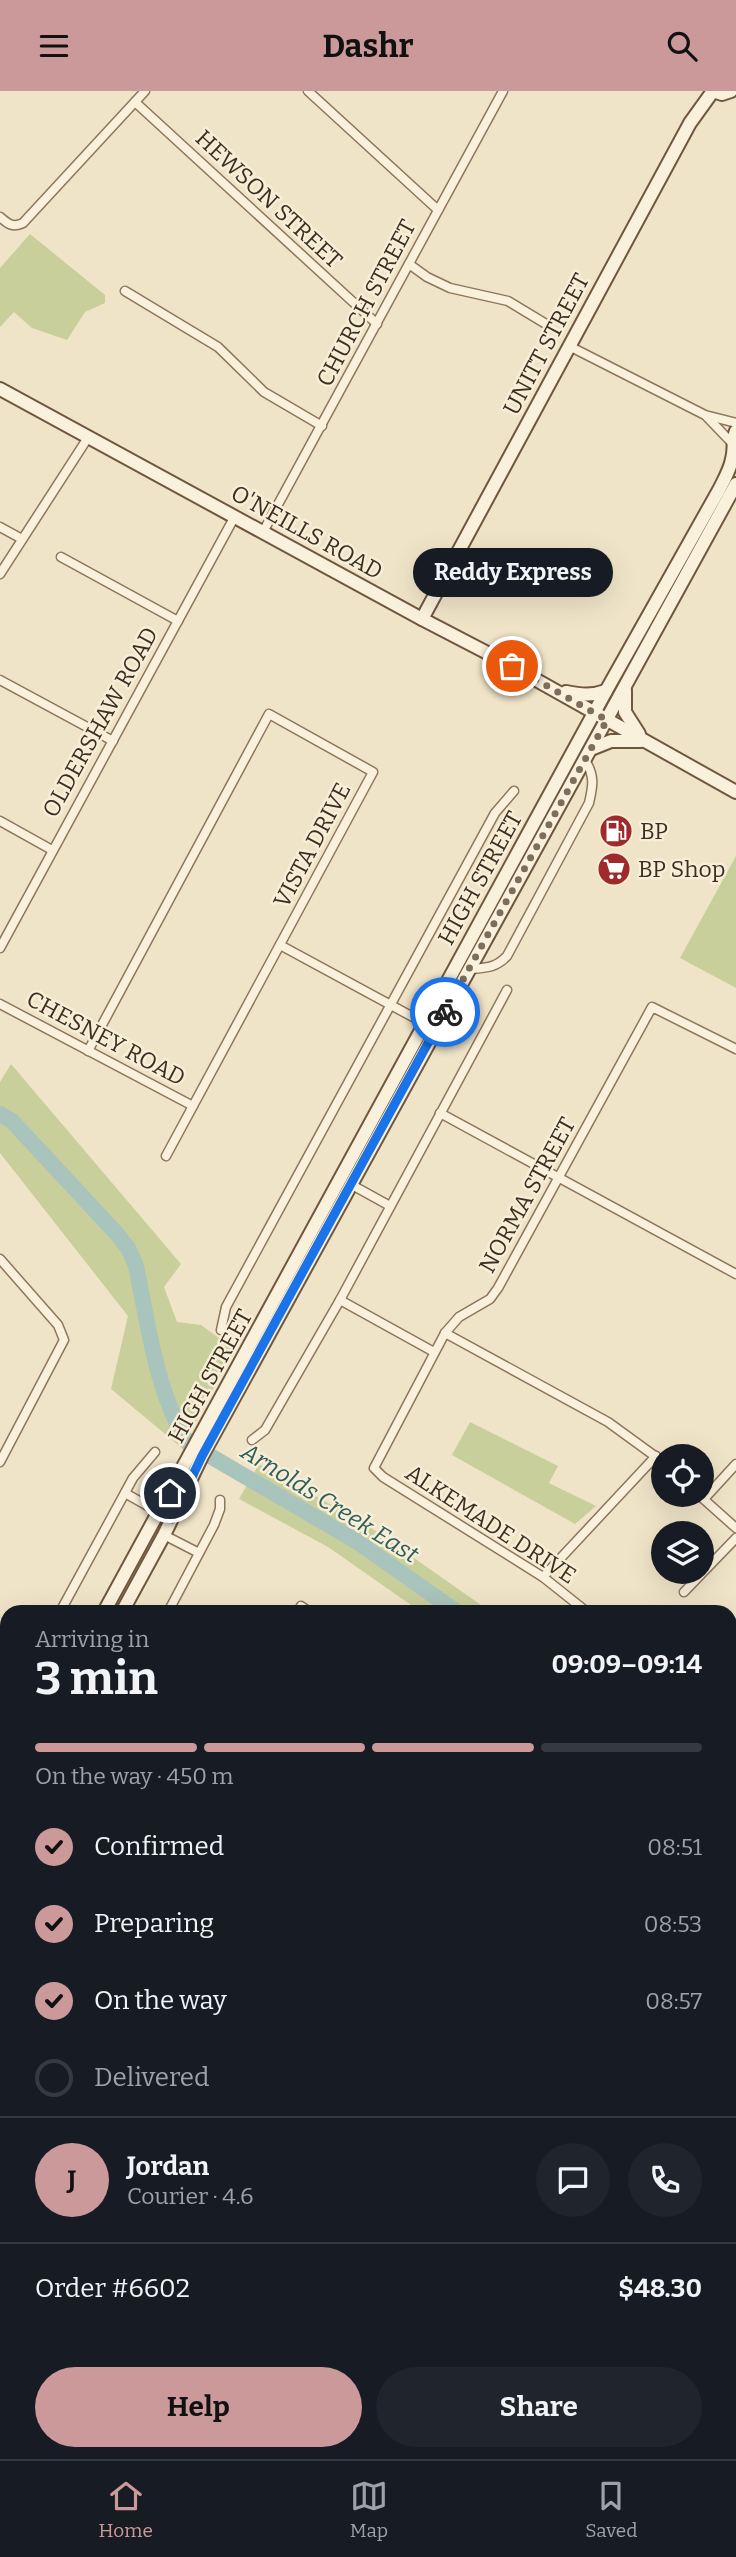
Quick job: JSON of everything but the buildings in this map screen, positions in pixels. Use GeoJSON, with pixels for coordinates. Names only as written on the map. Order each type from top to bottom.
{"type":"FeatureCollection","features":[{"type":"Feature","properties":{"kind":"main road"},"geometry":{"type":"LineString","coordinates":[[713,91],[722,94],[731,91]]}},
{"type":"Feature","properties":{"kind":"main road","name":"UNITT STREET"},"geometry":{"type":"LineString","coordinates":[[422,619],[690,123],[713,91]]}},
{"type":"Feature","properties":{"kind":"main road","name":"O'NEILLS ROAD"},"geometry":{"type":"LineString","coordinates":[[0,389],[549,687],[736,792]]}},
{"type":"Feature","properties":{"kind":"main road","name":"HIGH STREET"},"geometry":{"type":"LineString","coordinates":[[108,1605],[197,1454],[346,1183],[594,713],[719,490],[729,470],[735,442]]}},
{"type":"Feature","properties":{"kind":"main road","name":"HIGH STREET"},"geometry":{"type":"LineString","coordinates":[[429,1027],[470,969],[736,484]]}},
{"type":"Feature","properties":{"kind":"main road"},"geometry":{"type":"LineString","coordinates":[[627,680],[625,712],[645,741]]}},
{"type":"Feature","properties":{"kind":"main road"},"geometry":{"type":"LineString","coordinates":[[549,687],[579,695],[594,695],[606,691]]}},
{"type":"Feature","properties":{"kind":"main road"},"geometry":{"type":"LineString","coordinates":[[588,755],[617,740],[645,741]]}},
{"type":"Feature","properties":{"kind":"main road","name":"HIGH STREET"},"geometry":{"type":"LineString","coordinates":[[126,1605],[172,1519],[197,1454]]}},
{"type":"Feature","properties":{"kind":"main road"},"geometry":{"type":"LineString","coordinates":[[160,1513],[172,1519]]}},
{"type":"Feature","properties":{"kind":"main road"},"geometry":{"type":"LineString","coordinates":[[151,1528],[164,1535]]}},
{"type":"Feature","properties":{"kind":"street"},"geometry":{"type":"LineString","coordinates":[[0,217],[11,226],[23,223],[145,91]]}},
{"type":"Feature","properties":{"kind":"street"},"geometry":{"type":"LineString","coordinates":[[308,91],[438,211]]}},
{"type":"Feature","properties":{"kind":"street","name":"CHURCH STREET"},"geometry":{"type":"LineString","coordinates":[[263,532],[438,211],[499,93]]}},
{"type":"Feature","properties":{"kind":"street","name":"HEWSON STREET"},"geometry":{"type":"LineString","coordinates":[[135,102],[377,324]]}},
{"type":"Feature","properties":{"kind":"street"},"geometry":{"type":"LineString","coordinates":[[409,264],[426,277],[450,288],[508,301],[546,324]]}},
{"type":"Feature","properties":{"kind":"street"},"geometry":{"type":"LineString","coordinates":[[125,291],[218,347],[264,392],[321,426]]}},
{"type":"Feature","properties":{"kind":"street"},"geometry":{"type":"LineString","coordinates":[[569,346],[705,415],[736,423]]}},
{"type":"Feature","properties":{"kind":"street"},"geometry":{"type":"LineString","coordinates":[[705,415],[735,442]]}},
{"type":"Feature","properties":{"kind":"street"},"geometry":{"type":"LineString","coordinates":[[0,573],[89,436]]}},
{"type":"Feature","properties":{"kind":"street","name":"OLDERSHAW ROAD"},"geometry":{"type":"LineString","coordinates":[[0,948],[235,516]]}},
{"type":"Feature","properties":{"kind":"street"},"geometry":{"type":"LineString","coordinates":[[0,527],[22,539]]}},
{"type":"Feature","properties":{"kind":"street"},"geometry":{"type":"LineString","coordinates":[[61,557],[178,621]]}},
{"type":"Feature","properties":{"kind":"street"},"geometry":{"type":"LineString","coordinates":[[0,680],[113,741]]}},
{"type":"Feature","properties":{"kind":"street","name":"VISTA DRIVE"},"geometry":{"type":"LineString","coordinates":[[88,1051],[269,714],[373,772],[166,1156]]}},
{"type":"Feature","properties":{"kind":"street","name":"HIGH STREET"},"geometry":{"type":"LineString","coordinates":[[470,969],[488,968],[500,963],[507,956],[589,803],[593,784],[588,755]]}},
{"type":"Feature","properties":{"kind":"street","name":"HIGH STREET"},"geometry":{"type":"LineString","coordinates":[[221,1330],[226,1307],[389,1005],[495,813],[514,791]]}},
{"type":"Feature","properties":{"kind":"street"},"geometry":{"type":"LineString","coordinates":[[0,821],[52,850]]}},
{"type":"Feature","properties":{"kind":"street"},"geometry":{"type":"LineString","coordinates":[[279,945],[429,1027]]}},
{"type":"Feature","properties":{"kind":"street"},"geometry":{"type":"LineString","coordinates":[[252,1440],[265,1430],[340,1300],[507,990]]}},
{"type":"Feature","properties":{"kind":"street","name":"CHESNEY ROAD"},"geometry":{"type":"LineString","coordinates":[[0,1004],[193,1106]]}},
{"type":"Feature","properties":{"kind":"street","name":"NORMA STREET"},"geometry":{"type":"LineString","coordinates":[[374,1468],[446,1333],[459,1317],[489,1299],[498,1288],[652,1007],[736,1049]]}},
{"type":"Feature","properties":{"kind":"street"},"geometry":{"type":"LineString","coordinates":[[440,1113],[736,1273]]}},
{"type":"Feature","properties":{"kind":"street"},"geometry":{"type":"LineString","coordinates":[[346,1183],[390,1206]]}},
{"type":"Feature","properties":{"kind":"street"},"geometry":{"type":"LineString","coordinates":[[0,1259],[58,1325],[64,1340],[0,1462]]}},
{"type":"Feature","properties":{"kind":"street"},"geometry":{"type":"LineString","coordinates":[[340,1300],[434,1352]]}},
{"type":"Feature","properties":{"kind":"street"},"geometry":{"type":"LineString","coordinates":[[446,1333],[608,1422],[651,1452]]}},
{"type":"Feature","properties":{"kind":"street","name":"HIGH STREET"},"geometry":{"type":"LineString","coordinates":[[64,1605],[125,1493],[143,1463],[155,1452]]}},
{"type":"Feature","properties":{"kind":"street"},"geometry":{"type":"LineString","coordinates":[[543,1577],[651,1461]]}},
{"type":"Feature","properties":{"kind":"street"},"geometry":{"type":"LineString","coordinates":[[714,1485],[736,1464]]}},
{"type":"Feature","properties":{"kind":"street","name":"ALKEMADE DRIVE"},"geometry":{"type":"LineString","coordinates":[[374,1468],[383,1477],[543,1577],[578,1605]]}},
{"type":"Feature","properties":{"kind":"street"},"geometry":{"type":"LineString","coordinates":[[125,1493],[160,1513]]}},
{"type":"Feature","properties":{"kind":"street"},"geometry":{"type":"LineString","coordinates":[[171,1605],[218,1516],[220,1500]]}},
{"type":"Feature","properties":{"kind":"street"},"geometry":{"type":"LineString","coordinates":[[712,1507],[736,1528]]}},
{"type":"Feature","properties":{"kind":"street"},"geometry":{"type":"LineString","coordinates":[[164,1535],[199,1553]]}},
{"type":"Feature","properties":{"kind":"street"},"geometry":{"type":"LineString","coordinates":[[684,1592],[736,1538]]}},
{"type":"Feature","properties":{"kind":"green space"},"geometry":{"type":"Polygon","coordinates":[[[30,234],[105,295],[105,303],[85,312],[67,340],[32,328],[14,312],[0,327],[0,268],[30,234]]]}},
{"type":"Feature","properties":{"kind":"green space"},"geometry":{"type":"Polygon","coordinates":[[[736,856],[736,988],[680,958],[736,856]]]}},
{"type":"Feature","properties":{"kind":"green space"},"geometry":{"type":"Polygon","coordinates":[[[11,1064],[181,1264],[164,1287],[177,1322],[201,1325],[234,1349],[182,1448],[111,1389],[128,1316],[0,1153],[0,1082],[11,1064]]]}},
{"type":"Feature","properties":{"kind":"green space"},"geometry":{"type":"Polygon","coordinates":[[[470,1422],[558,1466],[549,1483],[596,1506],[575,1524],[452,1455],[470,1422]]]}},
{"type":"Feature","properties":{"kind":"green space"},"geometry":{"type":"Polygon","coordinates":[[[259,1464],[367,1525],[481,1605],[411,1605],[328,1547],[239,1499],[259,1464]]]}},
{"type":"Feature","properties":{"kind":"waterway","name":"Arnolds Creek East"},"geometry":{"type":"LineString","coordinates":[[0,1114],[12,1121],[128,1248],[136,1266],[161,1380],[168,1402],[188,1443],[356,1541],[447,1605]]}},
{"type":"Feature","properties":{"kind":"way so far"},"geometry":{"type":"LineString","coordinates":[[445,1012],[607,720],[512,666]]}},
{"type":"Feature","properties":{"kind":"place","name":"Reddy Express"},"geometry":{"type":"Point","coordinates":[512,666]}},
{"type":"Feature","properties":{"kind":"place","name":"BP"},"geometry":{"type":"Point","coordinates":[616,831]}},
{"type":"Feature","properties":{"kind":"place","name":"BP Shop"},"geometry":{"type":"Point","coordinates":[614,869]}},
{"type":"Feature","properties":{"kind":"route"},"geometry":{"type":"LineString","coordinates":[[170,1493],[160,1513],[172,1519],[202,1456],[445,1012]]}}]}
